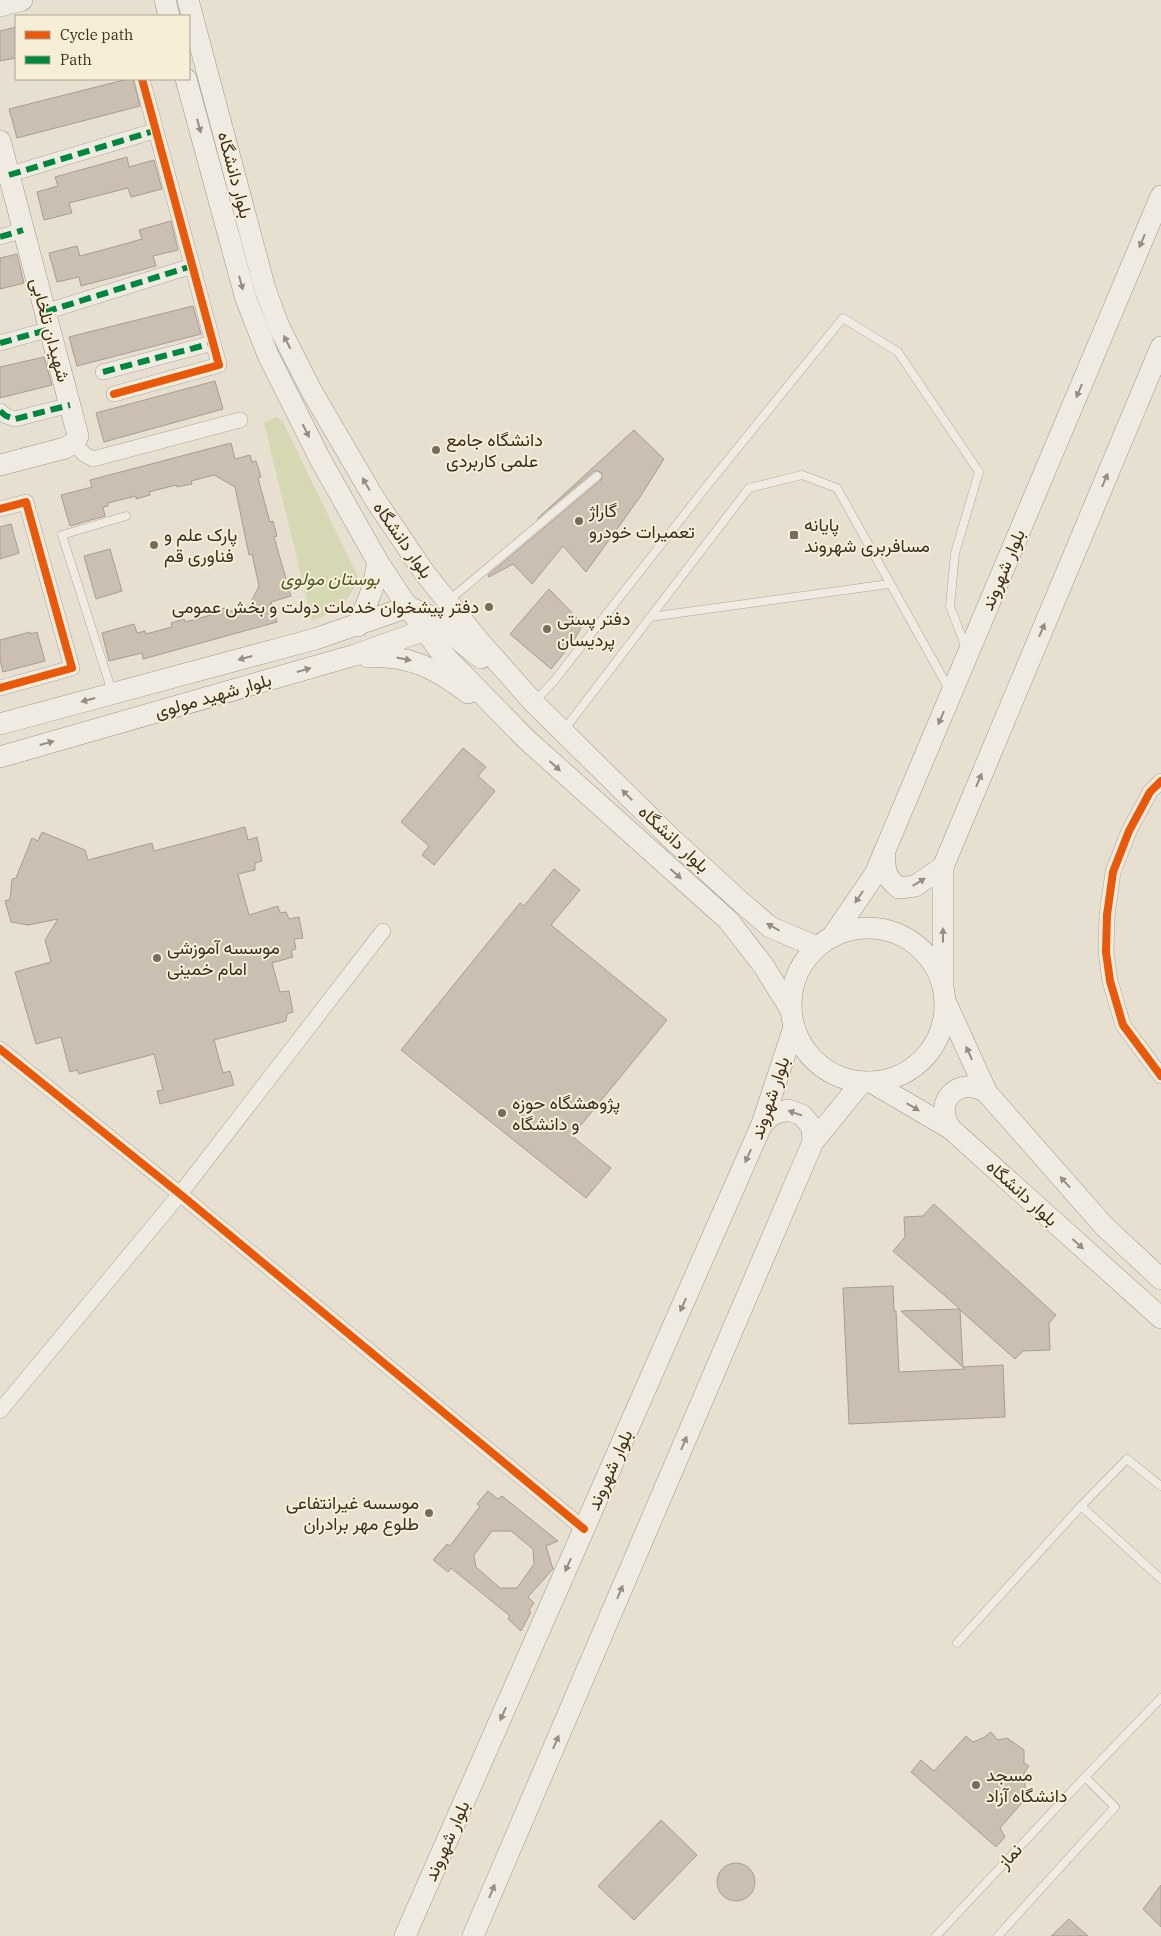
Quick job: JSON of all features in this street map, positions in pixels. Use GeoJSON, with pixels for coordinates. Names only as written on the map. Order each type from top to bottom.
{"type":"FeatureCollection","features":[{"type":"Feature","properties":{"kind":"main road"},"geometry":{"type":"LineString","coordinates":[[0,6],[22,0]]}},
{"type":"Feature","properties":{"kind":"main road"},"geometry":{"type":"LineString","coordinates":[[165,0],[169,15]]}},
{"type":"Feature","properties":{"kind":"main road","name":"بلوار دانشگاه"},"geometry":{"type":"LineString","coordinates":[[188,0],[265,289],[280,328],[311,390],[395,530],[424,572],[513,680],[671,838],[770,927],[825,942]]}},
{"type":"Feature","properties":{"kind":"main road","name":"بلوار دانشگاه"},"geometry":{"type":"LineString","coordinates":[[186,80],[246,299],[268,355],[320,459],[378,562],[408,607],[426,622],[440,651],[526,739],[728,920],[763,964],[792,1019]]}},
{"type":"Feature","properties":{"kind":"main road","name":"شهیدان تلخابی"},"geometry":{"type":"LineString","coordinates":[[0,140],[4,176],[23,230],[78,436],[74,444]]}},
{"type":"Feature","properties":{"kind":"main road","name":"بلوار شهروند"},"geometry":{"type":"LineString","coordinates":[[825,942],[875,874],[1161,196]]}},
{"type":"Feature","properties":{"kind":"main road"},"geometry":{"type":"LineString","coordinates":[[944,993],[935,966],[923,950],[907,938],[889,931],[870,928],[850,930],[825,942],[806,960],[797,975],[792,992],[792,1019],[801,1043],[810,1057],[823,1068],[838,1076],[867,1082],[891,1079],[910,1070],[925,1058],[939,1035],[944,1023],[944,993],[943,867],[1161,347]]}},
{"type":"Feature","properties":{"kind":"main road"},"geometry":{"type":"LineString","coordinates":[[0,465],[74,444]]}},
{"type":"Feature","properties":{"kind":"main road"},"geometry":{"type":"LineString","coordinates":[[395,530],[397,551],[422,593],[426,622],[513,680]]}},
{"type":"Feature","properties":{"kind":"main road"},"geometry":{"type":"LineString","coordinates":[[378,562],[365,623],[380,623],[386,629],[388,644]]}},
{"type":"Feature","properties":{"kind":"main road","name":"بلوار شهید مولوی"},"geometry":{"type":"LineString","coordinates":[[0,724],[315,639],[408,607]]}},
{"type":"Feature","properties":{"kind":"main road","name":"بلوار شهید مولوی"},"geometry":{"type":"LineString","coordinates":[[0,757],[355,655],[388,644],[426,622]]}},
{"type":"Feature","properties":{"kind":"main road"},"geometry":{"type":"LineString","coordinates":[[355,655],[382,656],[420,663],[450,680],[526,739]]}},
{"type":"Feature","properties":{"kind":"main road"},"geometry":{"type":"LineString","coordinates":[[884,852],[885,869],[888,879],[899,888],[915,886],[943,867]]}},
{"type":"Feature","properties":{"kind":"main road","name":"بلوار دانشگاه"},"geometry":{"type":"LineString","coordinates":[[944,993],[987,1094],[1104,1226],[1161,1279]]}},
{"type":"Feature","properties":{"kind":"main road","name":"بلوار شهروند"},"geometry":{"type":"LineString","coordinates":[[405,1936],[762,1124],[792,1019]]}},
{"type":"Feature","properties":{"kind":"main road"},"geometry":{"type":"LineString","coordinates":[[473,1936],[813,1142],[867,1082]]}},
{"type":"Feature","properties":{"kind":"main road","name":"بلوار دانشگاه"},"geometry":{"type":"LineString","coordinates":[[867,1082],[951,1129],[1161,1318]]}},
{"type":"Feature","properties":{"kind":"main road"},"geometry":{"type":"LineString","coordinates":[[951,1129],[947,1124],[944,1111],[945,1104],[952,1093],[958,1089],[973,1087],[987,1094]]}},
{"type":"Feature","properties":{"kind":"main road"},"geometry":{"type":"LineString","coordinates":[[762,1124],[773,1114],[788,1110],[802,1115],[812,1127],[813,1142]]}},
{"type":"Feature","properties":{"kind":"street"},"geometry":{"type":"LineString","coordinates":[[114,394],[219,365],[154,131],[142,80]]}},
{"type":"Feature","properties":{"kind":"street"},"geometry":{"type":"LineString","coordinates":[[4,176],[154,131]]}},
{"type":"Feature","properties":{"kind":"street"},"geometry":{"type":"LineString","coordinates":[[0,237],[23,230]]}},
{"type":"Feature","properties":{"kind":"street"},"geometry":{"type":"LineString","coordinates":[[0,343],[48,320],[192,266]]}},
{"type":"Feature","properties":{"kind":"street"},"geometry":{"type":"LineString","coordinates":[[103,372],[213,343]]}},
{"type":"Feature","properties":{"kind":"street"},"geometry":{"type":"LineString","coordinates":[[0,411],[6,416],[15,419],[70,405]]}},
{"type":"Feature","properties":{"kind":"street"},"geometry":{"type":"LineString","coordinates":[[74,444],[84,454],[93,459],[240,420]]}},
{"type":"Feature","properties":{"kind":"street"},"geometry":{"type":"LineString","coordinates":[[0,509],[26,502],[72,668],[0,688]]}},
{"type":"Feature","properties":{"kind":"street"},"geometry":{"type":"LineString","coordinates":[[1161,781],[1150,792],[1128,831],[1113,872],[1107,915],[1106,952],[1110,981],[1123,1025],[1161,1076]]}},
{"type":"Feature","properties":{"kind":"street"},"geometry":{"type":"LineString","coordinates":[[0,1411],[180,1194],[382,931]]}},
{"type":"Feature","properties":{"kind":"street"},"geometry":{"type":"LineString","coordinates":[[0,1049],[180,1194],[584,1529]]}},
{"type":"Feature","properties":{"kind":"lane"},"geometry":{"type":"LineString","coordinates":[[534,703],[554,681],[706,487],[843,318],[898,352],[979,472],[955,553],[950,606],[968,653]]}},
{"type":"Feature","properties":{"kind":"lane"},"geometry":{"type":"LineString","coordinates":[[562,731],[749,488],[802,475],[837,488],[951,693]]}},
{"type":"Feature","properties":{"kind":"lane"},"geometry":{"type":"LineString","coordinates":[[448,601],[596,476]]}},
{"type":"Feature","properties":{"kind":"lane"},"geometry":{"type":"LineString","coordinates":[[113,693],[62,535],[126,516]]}},
{"type":"Feature","properties":{"kind":"lane"},"geometry":{"type":"LineString","coordinates":[[650,617],[889,584]]}},
{"type":"Feature","properties":{"kind":"lane"},"geometry":{"type":"LineString","coordinates":[[957,1643],[1126,1459],[1161,1486]]}},
{"type":"Feature","properties":{"kind":"lane"},"geometry":{"type":"LineString","coordinates":[[1081,1506],[1161,1579]]}},
{"type":"Feature","properties":{"kind":"lane","name":"نماز"},"geometry":{"type":"LineString","coordinates":[[936,1936],[1161,1698]]}},
{"type":"Feature","properties":{"kind":"lane"},"geometry":{"type":"LineString","coordinates":[[998,1936],[1115,1807],[1085,1777]]}},
{"type":"Feature","properties":{"kind":"green space","name":"بوستان مولوی"},"geometry":{"type":"Polygon","coordinates":[[[276,417],[282,420],[358,577],[351,593],[341,605],[328,614],[312,621],[264,423],[276,417]]]}},
{"type":"Feature","properties":{"kind":"building"},"geometry":{"type":"Polygon","coordinates":[[[15,27],[15,58],[0,61],[0,31],[15,27]]]}},
{"type":"Feature","properties":{"kind":"building"},"geometry":{"type":"Polygon","coordinates":[[[124,80],[133,80],[140,106],[17,138],[9,109],[124,80]]]}},
{"type":"Feature","properties":{"kind":"building"},"geometry":{"type":"Polygon","coordinates":[[[127,157],[129,167],[154,160],[162,189],[131,197],[128,188],[69,203],[72,213],[44,220],[37,192],[58,186],[55,177],[127,157]]]}},
{"type":"Feature","properties":{"kind":"building"},"geometry":{"type":"Polygon","coordinates":[[[171,221],[178,250],[153,256],[156,266],[81,286],[79,277],[57,282],[49,253],[77,246],[80,256],[142,239],[139,230],[171,221]]]}},
{"type":"Feature","properties":{"kind":"building"},"geometry":{"type":"Polygon","coordinates":[[[17,254],[24,283],[0,289],[0,258],[17,254]]]}},
{"type":"Feature","properties":{"kind":"building"},"geometry":{"type":"Polygon","coordinates":[[[193,306],[201,334],[77,366],[69,337],[193,306]]]}},
{"type":"Feature","properties":{"kind":"building"},"geometry":{"type":"Polygon","coordinates":[[[44,357],[52,385],[0,398],[0,367],[44,357]]]}},
{"type":"Feature","properties":{"kind":"building"},"geometry":{"type":"Polygon","coordinates":[[[215,381],[223,409],[104,442],[96,413],[215,381]]]}},
{"type":"Feature","properties":{"kind":"building","name":"گاراژ تعمیرات خودرو"},"geometry":{"type":"Polygon","coordinates":[[[634,430],[664,459],[640,497],[586,572],[563,546],[532,584],[513,564],[489,577],[488,575],[601,480],[602,473],[594,471],[537,519],[634,430]]]}},
{"type":"Feature","properties":{"kind":"building"},"geometry":{"type":"Polygon","coordinates":[[[231,443],[235,459],[250,455],[252,462],[256,461],[261,477],[258,478],[270,522],[273,521],[277,536],[274,537],[291,596],[271,602],[277,622],[143,659],[142,653],[109,661],[102,633],[134,624],[137,633],[145,631],[146,634],[172,627],[171,623],[184,619],[185,622],[211,615],[211,612],[225,608],[226,612],[249,606],[259,586],[252,554],[249,555],[235,487],[214,475],[191,481],[192,484],[177,487],[176,485],[149,492],[150,495],[136,499],[136,496],[108,503],[108,506],[103,507],[105,516],[70,526],[61,495],[92,487],[90,480],[231,443]]]}},
{"type":"Feature","properties":{"kind":"building"},"geometry":{"type":"Polygon","coordinates":[[[11,524],[19,553],[0,559],[0,527],[11,524]]]}},
{"type":"Feature","properties":{"kind":"building"},"geometry":{"type":"Polygon","coordinates":[[[110,549],[122,591],[96,599],[84,556],[110,549]]]}},
{"type":"Feature","properties":{"kind":"building","name":"دفتر پستی پردیسان"},"geometry":{"type":"Polygon","coordinates":[[[549,589],[583,624],[573,642],[551,669],[510,634],[549,589]]]}},
{"type":"Feature","properties":{"kind":"building"},"geometry":{"type":"Polygon","coordinates":[[[30,632],[31,634],[37,632],[45,661],[3,672],[0,660],[0,640],[30,632]]]}},
{"type":"Feature","properties":{"kind":"building"},"geometry":{"type":"Polygon","coordinates":[[[463,748],[486,767],[478,776],[495,791],[434,865],[422,855],[429,846],[401,822],[463,748]]]}},
{"type":"Feature","properties":{"kind":"building"},"geometry":{"type":"Polygon","coordinates":[[[245,827],[248,840],[257,837],[262,861],[255,863],[255,870],[238,874],[249,915],[278,906],[280,913],[286,912],[289,919],[299,917],[303,938],[294,939],[296,949],[291,951],[293,957],[272,963],[280,992],[289,991],[293,1012],[287,1014],[286,1021],[214,1040],[223,1073],[230,1071],[234,1085],[160,1104],[157,1091],[163,1090],[154,1054],[79,1074],[77,1070],[70,1072],[61,1037],[36,1044],[15,972],[51,962],[45,940],[58,919],[28,925],[11,922],[5,901],[10,899],[12,879],[16,878],[32,838],[38,841],[42,832],[85,850],[88,860],[152,843],[154,851],[245,827]]]}},
{"type":"Feature","properties":{"kind":"building"},"geometry":{"type":"Polygon","coordinates":[[[554,869],[580,890],[551,925],[667,1020],[572,1136],[611,1168],[586,1198],[401,1050],[520,903],[524,906],[554,869]]]}},
{"type":"Feature","properties":{"kind":"building"},"geometry":{"type":"Polygon","coordinates":[[[934,1204],[1056,1315],[1049,1323],[1050,1350],[1023,1351],[1015,1359],[960,1310],[963,1367],[1003,1365],[1005,1417],[849,1424],[843,1288],[893,1286],[899,1372],[965,1369],[901,1311],[960,1309],[893,1251],[905,1237],[904,1217],[923,1216],[934,1204]]]}},
{"type":"Feature","properties":{"kind":"building"},"geometry":{"type":"Polygon","coordinates":[[[488,1491],[498,1499],[502,1496],[558,1541],[546,1546],[553,1569],[528,1597],[534,1603],[529,1610],[531,1612],[521,1631],[508,1619],[510,1616],[451,1568],[448,1572],[433,1560],[447,1544],[450,1546],[480,1506],[477,1504],[488,1491]],[[492,1531],[474,1555],[476,1567],[500,1588],[517,1588],[534,1564],[533,1549],[511,1531],[492,1531]]]}},
{"type":"Feature","properties":{"kind":"building","name":"مسجد دانشگاه آزاد"},"geometry":{"type":"Polygon","coordinates":[[[991,1732],[998,1740],[1007,1738],[1024,1750],[1024,1763],[1029,1766],[1024,1773],[1026,1798],[1000,1828],[1005,1837],[996,1847],[911,1772],[921,1760],[934,1771],[966,1736],[973,1742],[991,1732]]]}},
{"type":"Feature","properties":{"kind":"building"},"geometry":{"type":"Polygon","coordinates":[[[661,1820],[697,1855],[634,1920],[598,1886],[661,1820]]]}},
{"type":"Feature","properties":{"kind":"building"},"geometry":{"type":"Polygon","coordinates":[[[736,1863],[749,1869],[755,1882],[749,1895],[736,1901],[723,1895],[717,1882],[723,1869],[736,1863]]]}},
{"type":"Feature","properties":{"kind":"building"},"geometry":{"type":"Polygon","coordinates":[[[1161,1885],[1161,1927],[1143,1909],[1161,1885]]]}},
{"type":"Feature","properties":{"kind":"building"},"geometry":{"type":"Polygon","coordinates":[[[1069,1919],[1088,1936],[1051,1936],[1069,1919]]]}},
{"type":"Feature","properties":{"kind":"marked path"},"geometry":{"type":"LineString","coordinates":[[9,175],[154,131]]}},
{"type":"Feature","properties":{"kind":"marked path"},"geometry":{"type":"LineString","coordinates":[[0,237],[23,230]]}},
{"type":"Feature","properties":{"kind":"marked path"},"geometry":{"type":"LineString","coordinates":[[45,312],[192,266]]}},
{"type":"Feature","properties":{"kind":"marked path"},"geometry":{"type":"LineString","coordinates":[[0,343],[50,329]]}},
{"type":"Feature","properties":{"kind":"marked path"},"geometry":{"type":"LineString","coordinates":[[103,372],[213,343]]}},
{"type":"Feature","properties":{"kind":"marked path"},"geometry":{"type":"LineString","coordinates":[[0,411],[6,416],[15,419],[70,405]]}},
{"type":"Feature","properties":{"kind":"cycle path"},"geometry":{"type":"LineString","coordinates":[[114,394],[219,365],[142,80]]}},
{"type":"Feature","properties":{"kind":"cycle path"},"geometry":{"type":"LineString","coordinates":[[0,509],[26,502],[72,668],[0,688]]}},
{"type":"Feature","properties":{"kind":"cycle path"},"geometry":{"type":"LineString","coordinates":[[1161,781],[1150,792],[1129,831],[1113,872],[1107,915],[1106,952],[1110,981],[1123,1025],[1161,1076]]}},
{"type":"Feature","properties":{"kind":"cycle path"},"geometry":{"type":"LineString","coordinates":[[0,1049],[180,1194],[584,1529]]}},
{"type":"Feature","properties":{"kind":"place","name":"دانشگاه جامع علمی کاربردی"},"geometry":{"type":"Point","coordinates":[436,450]}},
{"type":"Feature","properties":{"kind":"place","name":"گاراژ تعمیرات خودرو"},"geometry":{"type":"Point","coordinates":[579,521]}},
{"type":"Feature","properties":{"kind":"place","name":"پایانه مسافربری شهروند"},"geometry":{"type":"Point","coordinates":[794,535]}},
{"type":"Feature","properties":{"kind":"place","name":"پارک علم و فناوری قم"},"geometry":{"type":"Point","coordinates":[154,545]}},
{"type":"Feature","properties":{"kind":"place","name":"دفتر پیشخوان خدمات دولت و بخش عمومی"},"geometry":{"type":"Point","coordinates":[489,607]}},
{"type":"Feature","properties":{"kind":"place","name":"دفتر پستی پردیسان"},"geometry":{"type":"Point","coordinates":[547,629]}},
{"type":"Feature","properties":{"kind":"place","name":"موسسه آموزشی امام خمینی"},"geometry":{"type":"Point","coordinates":[157,958]}},
{"type":"Feature","properties":{"kind":"place","name":"پژوهشگاه حوزه و دانشگاه"},"geometry":{"type":"Point","coordinates":[502,1113]}},
{"type":"Feature","properties":{"kind":"place","name":"موسسه غیرانتفاعی طلوع مهر برادران"},"geometry":{"type":"Point","coordinates":[429,1513]}},
{"type":"Feature","properties":{"kind":"place","name":"مسجد دانشگاه آزاد"},"geometry":{"type":"Point","coordinates":[976,1785]}}]}
